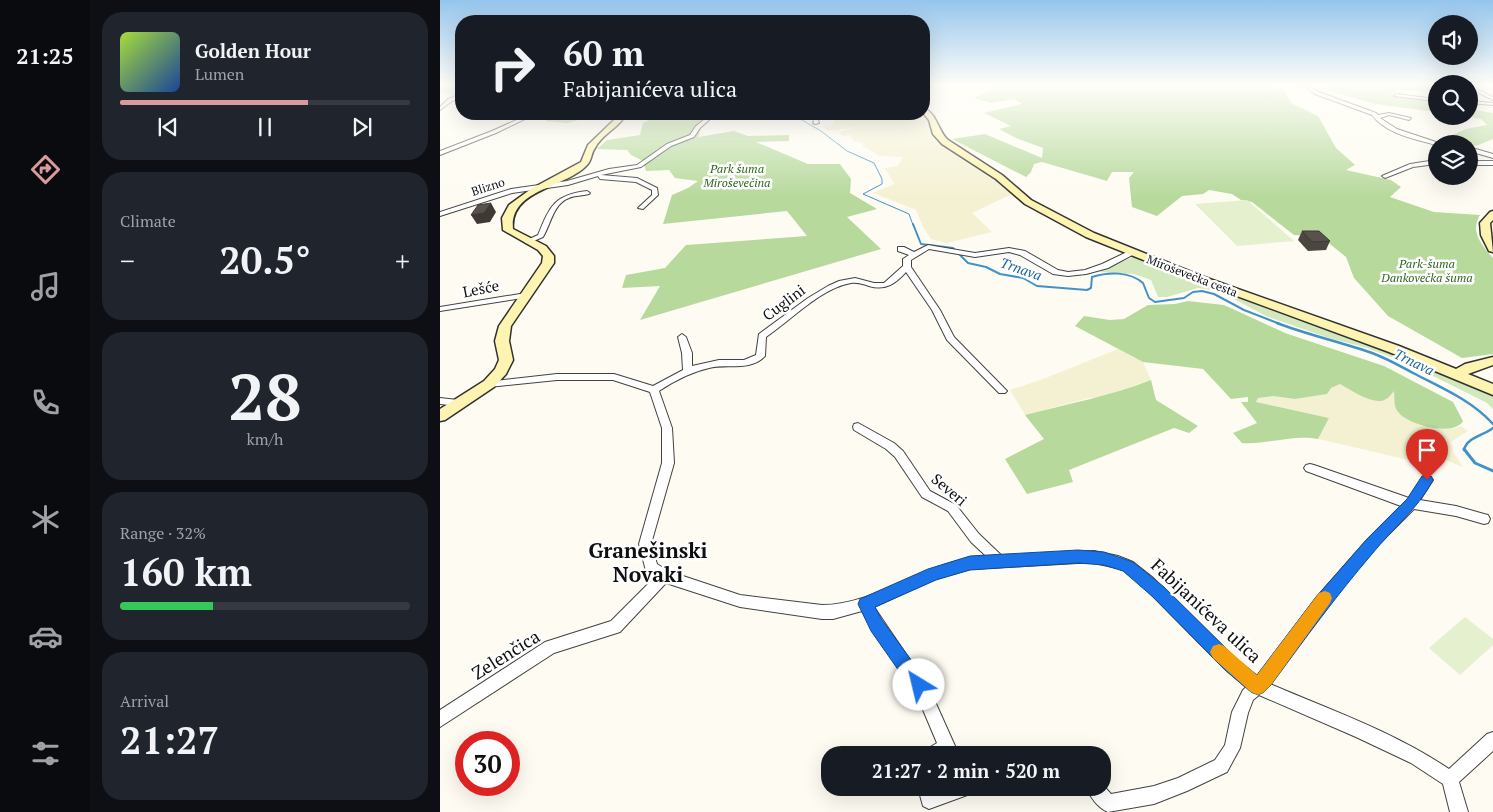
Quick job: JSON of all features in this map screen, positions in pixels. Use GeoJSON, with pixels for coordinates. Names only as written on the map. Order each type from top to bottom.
{"type":"FeatureCollection","features":[{"type":"Feature","properties":{"kind":"street"},"geometry":{"type":"LineString","coordinates":[[440,153],[516,122]]}},
{"type":"Feature","properties":{"kind":"street"},"geometry":{"type":"LineString","coordinates":[[440,416],[489,384],[501,371],[506,360],[502,341],[505,326],[548,263],[548,256],[542,248],[527,242],[508,230],[508,214],[513,206],[527,194],[560,179],[584,164],[593,143],[616,122]]}},
{"type":"Feature","properties":{"kind":"street"},"geometry":{"type":"LineString","coordinates":[[589,178],[610,171],[640,166],[669,145],[692,136],[704,122]]}},
{"type":"Feature","properties":{"kind":"street","name":"Miroševečka cesta"},"geometry":{"type":"LineString","coordinates":[[933,122],[937,134],[945,142],[999,177],[1028,202],[1061,221],[1200,280],[1394,349],[1493,390]]}},
{"type":"Feature","properties":{"kind":"street"},"geometry":{"type":"LineString","coordinates":[[1383,122],[1402,134],[1428,141]]}},
{"type":"Feature","properties":{"kind":"street"},"geometry":{"type":"LineString","coordinates":[[1478,152],[1493,156]]}},
{"type":"Feature","properties":{"kind":"street"},"geometry":{"type":"LineString","coordinates":[[1478,162],[1493,163]]}},
{"type":"Feature","properties":{"kind":"street"},"geometry":{"type":"LineString","coordinates":[[1386,176],[1412,165],[1428,163]]}},
{"type":"Feature","properties":{"kind":"street"},"geometry":{"type":"LineString","coordinates":[[589,178],[633,179],[655,189],[655,195],[641,208]]}},
{"type":"Feature","properties":{"kind":"street","name":"Blizno"},"geometry":{"type":"LineString","coordinates":[[440,214],[511,191],[589,178]]}},
{"type":"Feature","properties":{"kind":"street"},"geometry":{"type":"LineString","coordinates":[[527,242],[541,236],[555,206],[561,199],[570,195],[587,193]]}},
{"type":"Feature","properties":{"kind":"street"},"geometry":{"type":"LineString","coordinates":[[1493,214],[1485,223],[1486,235],[1493,249]]}},
{"type":"Feature","properties":{"kind":"street"},"geometry":{"type":"LineString","coordinates":[[901,249],[916,255],[920,250],[928,247],[975,255],[1009,250],[1022,254],[1056,272],[1068,274],[1086,272],[1105,266],[1132,252]]}},
{"type":"Feature","properties":{"kind":"street","name":"Cuglini"},"geometry":{"type":"LineString","coordinates":[[654,390],[667,381],[688,372],[719,363],[735,365],[750,362],[760,356],[762,336],[811,299],[841,283],[853,279],[881,286],[889,283],[907,267],[907,259],[916,255]]}},
{"type":"Feature","properties":{"kind":"street"},"geometry":{"type":"LineString","coordinates":[[907,267],[936,310],[950,338],[1002,391]]}},
{"type":"Feature","properties":{"kind":"street","name":"Lešće"},"geometry":{"type":"LineString","coordinates":[[440,309],[526,295]]}},
{"type":"Feature","properties":{"kind":"street"},"geometry":{"type":"LineString","coordinates":[[682,337],[687,353],[688,372]]}},
{"type":"Feature","properties":{"kind":"street"},"geometry":{"type":"LineString","coordinates":[[1456,375],[1470,367],[1493,361]]}},
{"type":"Feature","properties":{"kind":"street"},"geometry":{"type":"LineString","coordinates":[[489,384],[557,377],[614,377],[654,390],[667,428],[668,463],[645,544],[651,567],[664,576]]}},
{"type":"Feature","properties":{"kind":"street"},"geometry":{"type":"LineString","coordinates":[[440,401],[458,403]]}},
{"type":"Feature","properties":{"kind":"street","name":"Severi"},"geometry":{"type":"LineString","coordinates":[[858,426],[890,446],[906,464],[926,494],[952,508],[975,538],[998,560]]}},
{"type":"Feature","properties":{"kind":"street"},"geometry":{"type":"LineString","coordinates":[[1310,468],[1403,502],[1456,511],[1484,519]]}},
{"type":"Feature","properties":{"kind":"street"},"geometry":{"type":"LineString","coordinates":[[1102,796],[1108,803],[1154,795],[1181,785],[1221,766],[1232,748],[1240,712],[1248,695],[1265,679],[1322,602],[1372,544],[1412,503],[1427,480]]}},
{"type":"Feature","properties":{"kind":"street","name":"Fabijanićeva ulica"},"geometry":{"type":"LineString","coordinates":[[664,576],[740,601],[834,612],[866,604],[933,574],[970,563],[998,560],[1094,557],[1118,562],[1128,566],[1158,592],[1230,664],[1258,686],[1417,757],[1450,779]]}},
{"type":"Feature","properties":{"kind":"street","name":"Zelenčica"},"geometry":{"type":"LineString","coordinates":[[440,719],[550,647],[615,627],[664,576]]}},
{"type":"Feature","properties":{"kind":"street"},"geometry":{"type":"LineString","coordinates":[[866,604],[877,626],[919,685],[946,746]]}},
{"type":"Feature","properties":{"kind":"street"},"geometry":{"type":"LineString","coordinates":[[1459,812],[1450,779],[1493,740]]}},
{"type":"Feature","properties":{"kind":"street"},"geometry":{"type":"LineString","coordinates":[[928,796],[929,800],[941,796]]}},
{"type":"Feature","properties":{"kind":"shaded area"},"geometry":{"type":"Polygon","coordinates":[[[834,122],[929,122],[933,131],[998,180],[1012,194],[972,213],[992,232],[947,243],[931,239],[923,227],[916,210],[873,193],[894,184],[885,168],[898,166],[903,157],[880,156],[863,146],[863,143],[854,141],[850,135],[843,136],[838,132],[863,126],[829,131],[823,127],[834,125],[834,122]]]}},
{"type":"Feature","properties":{"kind":"shaded area"},"geometry":{"type":"Polygon","coordinates":[[[1118,349],[1143,362],[1151,380],[1101,397],[1089,398],[1025,415],[1010,390],[1043,379],[1118,349]]]}},
{"type":"Feature","properties":{"kind":"shaded area"},"geometry":{"type":"Polygon","coordinates":[[[1340,384],[1366,397],[1394,391],[1453,429],[1461,426],[1468,431],[1451,442],[1454,453],[1463,467],[1423,451],[1413,461],[1318,439],[1329,418],[1256,402],[1258,398],[1273,396],[1295,399],[1326,394],[1331,388],[1340,384]]]}},
{"type":"Feature","properties":{"kind":"green space","name":"Park šuma Miroševečina"},"geometry":{"type":"Polygon","coordinates":[[[703,122],[698,137],[734,131],[748,136],[789,135],[789,141],[756,142],[808,164],[840,164],[851,179],[850,193],[877,209],[847,217],[881,249],[640,320],[660,286],[622,288],[626,275],[665,268],[686,245],[807,236],[787,211],[663,224],[672,195],[698,181],[675,178],[669,170],[646,171],[643,161],[631,155],[627,150],[597,149],[607,140],[640,135],[643,123],[703,122]]]}},
{"type":"Feature","properties":{"kind":"green space","name":"Park-šuma Dankovečka šuma"},"geometry":{"type":"Polygon","coordinates":[[[1002,122],[1321,122],[1336,148],[1355,165],[1346,170],[1391,180],[1401,187],[1390,197],[1434,212],[1480,215],[1476,227],[1478,238],[1493,258],[1493,354],[1462,358],[1388,316],[1354,278],[1346,257],[1320,236],[1294,235],[1252,202],[1241,200],[1232,194],[1209,190],[1203,194],[1182,196],[1157,216],[1132,207],[1129,178],[1134,172],[1112,172],[1107,181],[1042,162],[1034,164],[1031,172],[1026,177],[952,139],[985,134],[1042,158],[1043,148],[1016,138],[999,129],[1011,126],[1002,122]]]}},
{"type":"Feature","properties":{"kind":"green space"},"geometry":{"type":"Polygon","coordinates":[[[1484,122],[1493,122],[1493,139],[1478,145],[1478,135],[1452,135],[1466,129],[1487,125],[1484,122]]]}},
{"type":"Feature","properties":{"kind":"green space"},"geometry":{"type":"Polygon","coordinates":[[[1247,200],[1294,241],[1237,246],[1195,204],[1247,200]]]}},
{"type":"Feature","properties":{"kind":"green space"},"geometry":{"type":"Polygon","coordinates":[[[1137,255],[1265,307],[1388,349],[1493,392],[1493,409],[1487,403],[1405,362],[1266,316],[1219,291],[1198,288],[1167,297],[1158,297],[1151,280],[1134,274],[1099,272],[1137,255]]]}},
{"type":"Feature","properties":{"kind":"green space"},"geometry":{"type":"Polygon","coordinates":[[[1188,301],[1224,305],[1285,333],[1384,366],[1453,402],[1463,421],[1458,426],[1441,429],[1421,425],[1412,422],[1397,411],[1394,391],[1385,400],[1376,401],[1340,384],[1331,388],[1327,394],[1295,399],[1273,396],[1258,398],[1256,402],[1329,418],[1318,439],[1299,438],[1261,443],[1242,443],[1233,433],[1257,423],[1241,402],[1248,402],[1248,397],[1231,399],[1203,369],[1143,362],[1075,326],[1084,316],[1110,320],[1124,319],[1148,305],[1175,304],[1188,301]]]}},
{"type":"Feature","properties":{"kind":"green space"},"geometry":{"type":"Polygon","coordinates":[[[1151,380],[1156,400],[1198,426],[1189,433],[1174,428],[1069,470],[1073,482],[1027,494],[1005,459],[1044,439],[1025,415],[1104,395],[1151,380]]]}},
{"type":"Feature","properties":{"kind":"green space"},"geometry":{"type":"Polygon","coordinates":[[[1465,617],[1493,639],[1493,645],[1460,675],[1429,648],[1465,617]]]}},
{"type":"Feature","properties":{"kind":"building"},"geometry":{"type":"Polygon","coordinates":[[[491,203],[484,213],[471,215],[478,205],[491,203]]]}},
{"type":"Feature","properties":{"kind":"building"},"geometry":{"type":"Polygon","coordinates":[[[1302,231],[1319,231],[1330,241],[1312,242],[1302,231]]]}},
{"type":"Feature","properties":{"kind":"waterway","name":"Trnava"},"geometry":{"type":"LineString","coordinates":[[805,122],[821,131],[847,151],[874,163],[882,179],[882,184],[863,194],[909,214],[913,225]]}},
{"type":"Feature","properties":{"kind":"waterway","name":"Trnava"},"geometry":{"type":"LineString","coordinates":[[913,224],[921,244],[953,248],[968,263],[986,267],[1000,274],[1023,278],[1037,286],[1087,290],[1091,288],[1092,277],[1105,274],[1125,275],[1131,276],[1143,283],[1149,298],[1155,302],[1184,298],[1193,292],[1202,291],[1214,294],[1244,310],[1280,324]]}},
{"type":"Feature","properties":{"kind":"waterway","name":"Trnava"},"geometry":{"type":"LineString","coordinates":[[1280,324],[1360,349],[1388,360],[1456,395],[1493,424]]}},
{"type":"Feature","properties":{"kind":"waterway","name":"Trnava"},"geometry":{"type":"LineString","coordinates":[[1464,449],[1472,439],[1493,428]]}},
{"type":"Feature","properties":{"kind":"waterway","name":"Trnava"},"geometry":{"type":"LineString","coordinates":[[1464,449],[1475,463],[1493,471]]}},
{"type":"Feature","properties":{"kind":"slow traffic"},"geometry":{"type":"LineString","coordinates":[[1219,652],[1230,664],[1258,686],[1325,598]]}},
{"type":"Feature","properties":{"kind":"district","name":"Granešinski Novaki"},"geometry":{"type":"Point","coordinates":[648,563]}},
{"type":"Feature","properties":{"kind":"route"},"geometry":{"type":"LineString","coordinates":[[919,685],[877,626],[866,604],[933,574],[970,563],[1011,559],[1094,557],[1104,558],[1128,566],[1147,581],[1230,664],[1258,686],[1322,602],[1372,544],[1401,516],[1427,480]]}}]}
